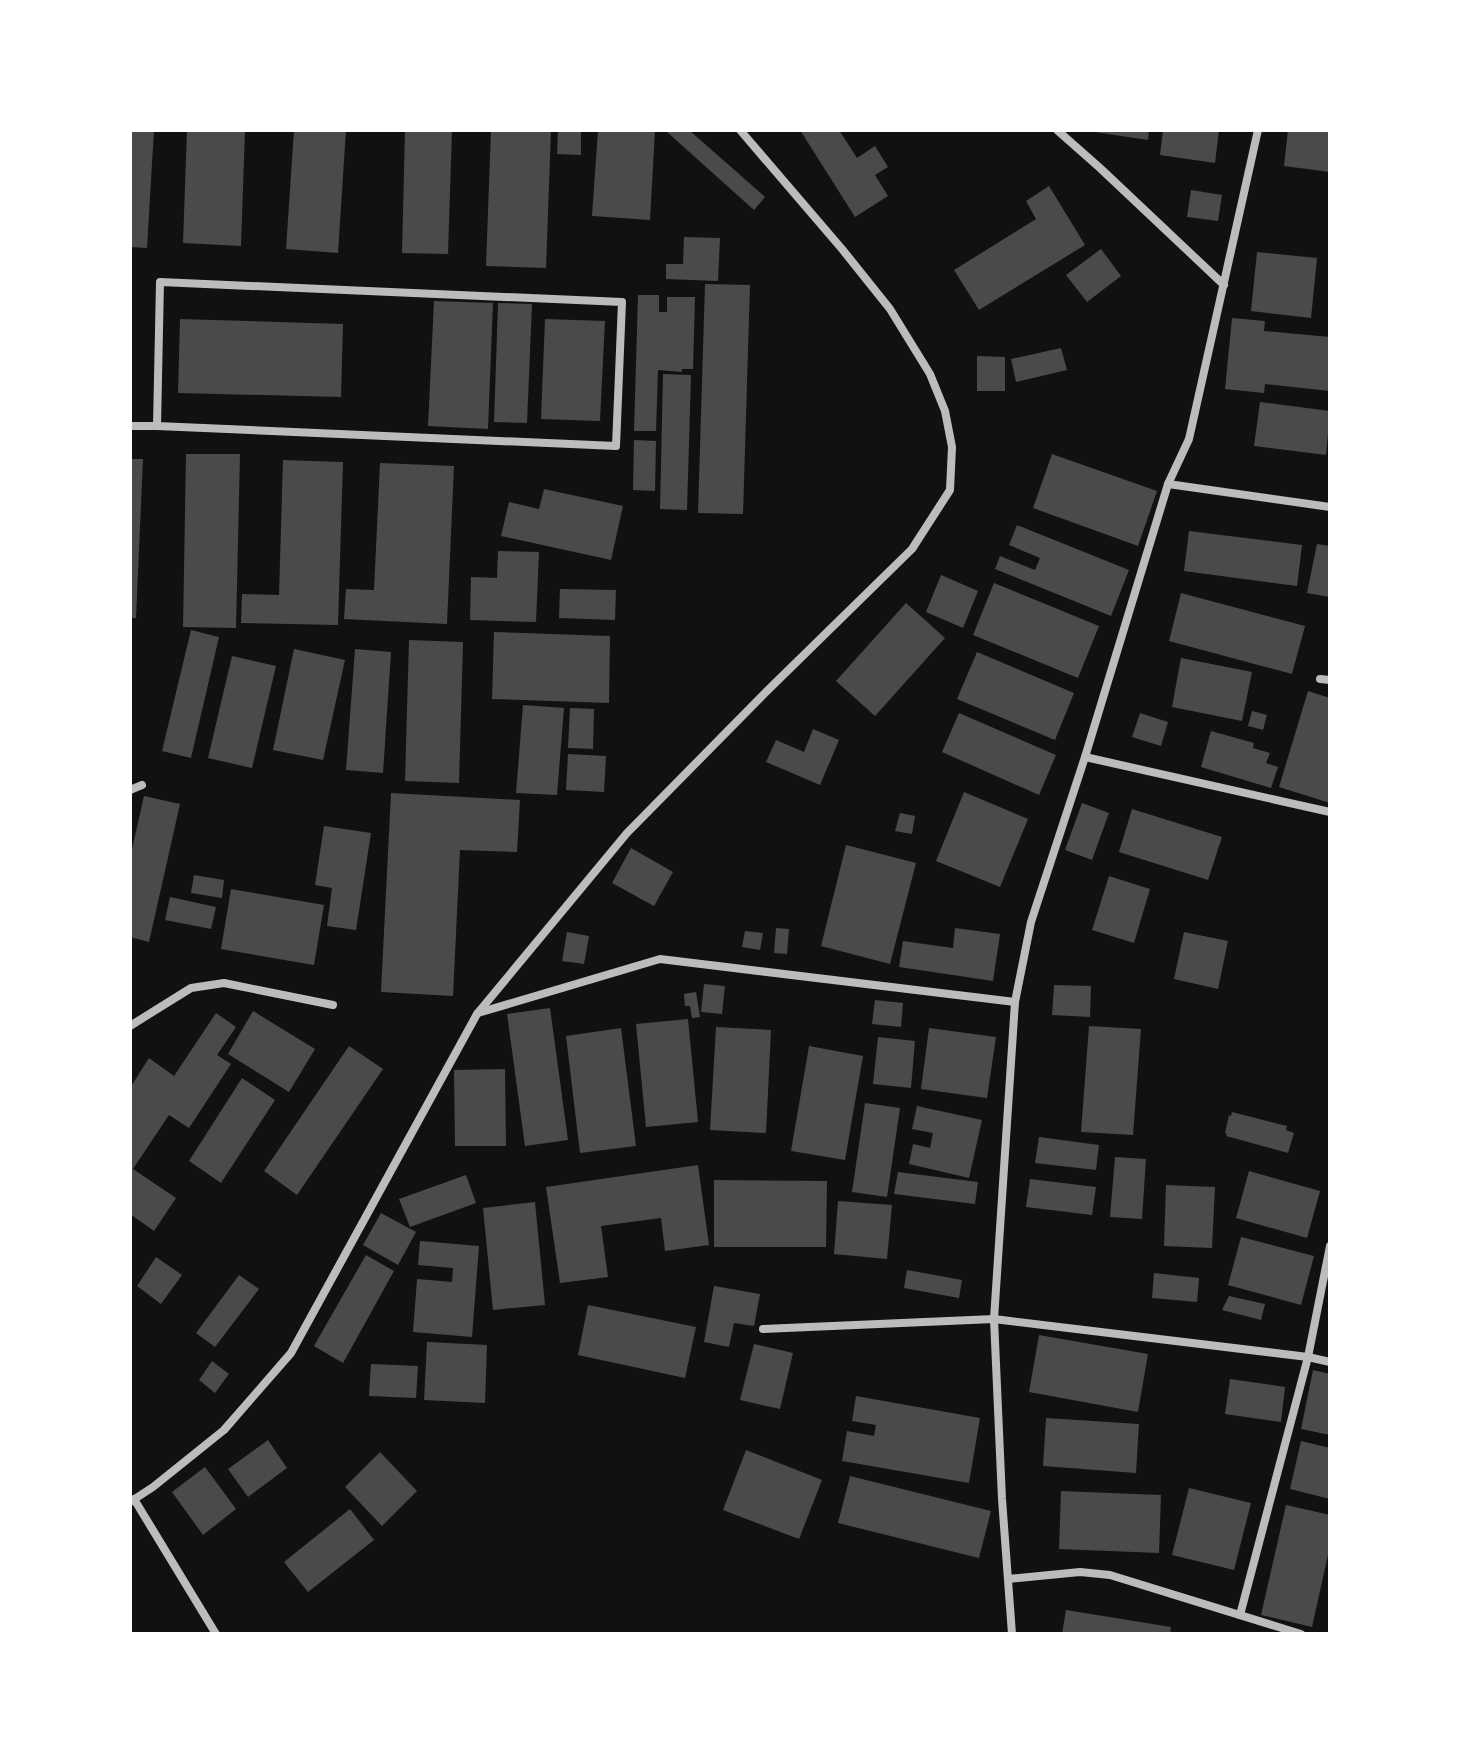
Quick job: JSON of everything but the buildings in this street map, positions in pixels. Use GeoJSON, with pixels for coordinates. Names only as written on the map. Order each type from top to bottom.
{"type":"FeatureCollection","features":[{"type":"Feature","properties":{"kind":"street"},"geometry":{"type":"LineString","coordinates":[[216,1634],[132,1500],[224,1430],[291,1353],[477,1014],[627,833],[912,549],[950,490],[952,447],[945,411],[930,374],[890,309],[740,130]]}},
{"type":"Feature","properties":{"kind":"street"},"geometry":{"type":"LineString","coordinates":[[1057,130],[1224,285]]}},
{"type":"Feature","properties":{"kind":"street"},"geometry":{"type":"LineString","coordinates":[[1012,1634],[994,1319],[1015,1002],[1031,922],[1168,484],[1189,439],[1258,130]]}},
{"type":"Feature","properties":{"kind":"street"},"geometry":{"type":"LineString","coordinates":[[130,426],[616,446],[622,302],[160,282],[157,426]]}},
{"type":"Feature","properties":{"kind":"street"},"geometry":{"type":"LineString","coordinates":[[1168,484],[1330,507]]}},
{"type":"Feature","properties":{"kind":"street"},"geometry":{"type":"LineString","coordinates":[[1320,679],[1330,680]]}},
{"type":"Feature","properties":{"kind":"street"},"geometry":{"type":"LineString","coordinates":[[1085,757],[1330,812]]}},
{"type":"Feature","properties":{"kind":"street"},"geometry":{"type":"LineString","coordinates":[[130,790],[142,785]]}},
{"type":"Feature","properties":{"kind":"street"},"geometry":{"type":"LineString","coordinates":[[477,1014],[660,959],[1015,1002]]}},
{"type":"Feature","properties":{"kind":"street"},"geometry":{"type":"LineString","coordinates":[[130,1026],[191,988],[224,983],[333,1005]]}},
{"type":"Feature","properties":{"kind":"street"},"geometry":{"type":"LineString","coordinates":[[1240,1615],[1308,1357],[1330,1246]]}},
{"type":"Feature","properties":{"kind":"street"},"geometry":{"type":"LineString","coordinates":[[763,1329],[994,1319],[1330,1362]]}},
{"type":"Feature","properties":{"kind":"street"},"geometry":{"type":"LineString","coordinates":[[1008,1579],[1095,1572],[1301,1634]]}}]}
